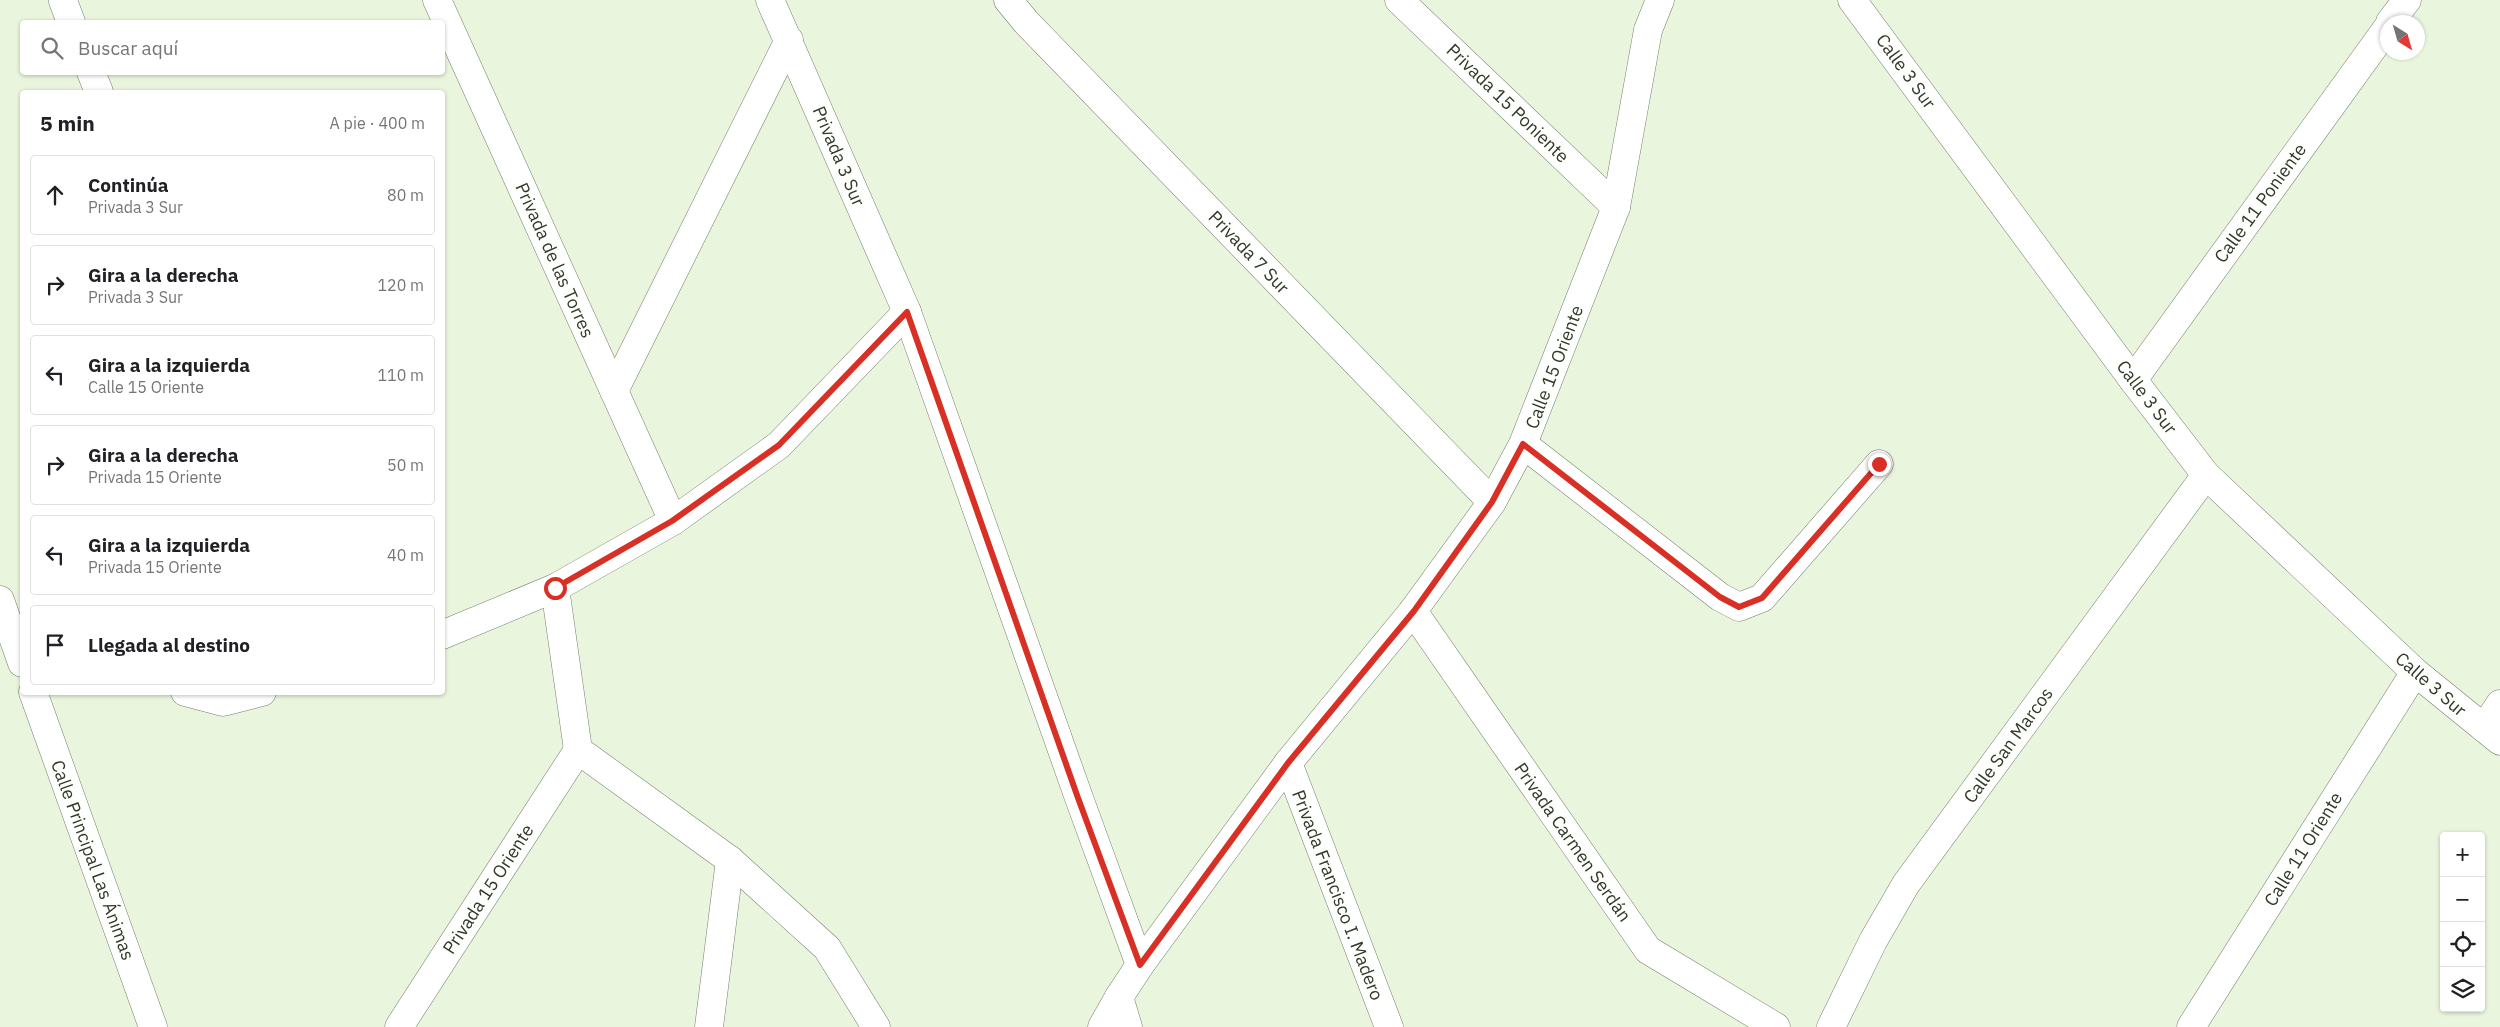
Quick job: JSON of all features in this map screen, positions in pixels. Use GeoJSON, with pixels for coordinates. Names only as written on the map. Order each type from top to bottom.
{"type":"FeatureCollection","features":[{"type":"Feature","properties":{"kind":"street","name":"Privada de las Torres"},"geometry":{"type":"LineString","coordinates":[[438,0],[672,521]]}},
{"type":"Feature","properties":{"kind":"street","name":"Privada 3 Sur"},"geometry":{"type":"LineString","coordinates":[[770,0],[907,312],[1078,798],[1140,965]]}},
{"type":"Feature","properties":{"kind":"street","name":"Privada 7 Sur"},"geometry":{"type":"LineString","coordinates":[[1008,0],[1026,22],[1492,502]]}},
{"type":"Feature","properties":{"kind":"street","name":"Privada 15 Poniente"},"geometry":{"type":"LineString","coordinates":[[1399,0],[1616,206]]}},
{"type":"Feature","properties":{"kind":"street","name":"Calle 15 Oriente"},"geometry":{"type":"LineString","coordinates":[[1102,1027],[1140,965],[1288,763],[1414,611],[1492,502],[1523,444],[1616,206],[1648,30],[1660,0]]}},
{"type":"Feature","properties":{"kind":"street"},"geometry":{"type":"LineString","coordinates":[[2395,15],[2407,0]]}},
{"type":"Feature","properties":{"kind":"street","name":"Calle 3 Sur"},"geometry":{"type":"LineString","coordinates":[[1864,5],[2133,380],[2206,475],[2415,672],[2492,735]]}},
{"type":"Feature","properties":{"kind":"street","name":"Calle 11 Poniente"},"geometry":{"type":"LineString","coordinates":[[2133,380],[2380,37]]}},
{"type":"Feature","properties":{"kind":"street"},"geometry":{"type":"LineString","coordinates":[[614,391],[789,40]]}},
{"type":"Feature","properties":{"kind":"street"},"geometry":{"type":"LineString","coordinates":[[92,75],[97,90]]}},
{"type":"Feature","properties":{"kind":"street"},"geometry":{"type":"LineString","coordinates":[[445,634],[555,588],[672,521],[779,445],[907,312]]}},
{"type":"Feature","properties":{"kind":"street"},"geometry":{"type":"LineString","coordinates":[[1523,444],[1720,597],[1739,607],[1762,598],[1879,464]]}},
{"type":"Feature","properties":{"kind":"street","name":"Calle San Marcos"},"geometry":{"type":"LineString","coordinates":[[1831,1027],[1873,942],[1906,884],[2206,475]]}},
{"type":"Feature","properties":{"kind":"street"},"geometry":{"type":"LineString","coordinates":[[555,588],[578,750],[730,860],[827,948],[876,1027]]}},
{"type":"Feature","properties":{"kind":"street"},"geometry":{"type":"LineString","coordinates":[[0,600],[20,650]]}},
{"type":"Feature","properties":{"kind":"street","name":"Privada Carmen Serdán"},"geometry":{"type":"LineString","coordinates":[[1414,611],[1648,950],[1776,1027]]}},
{"type":"Feature","properties":{"kind":"street","name":"Calle 11 Oriente"},"geometry":{"type":"LineString","coordinates":[[2191,1027],[2415,672]]}},
{"type":"Feature","properties":{"kind":"street","name":"Calle Principal Las Ánimas"},"geometry":{"type":"LineString","coordinates":[[34,695],[153,1027]]}},
{"type":"Feature","properties":{"kind":"street"},"geometry":{"type":"LineString","coordinates":[[197,695],[223,702],[250,695]]}},
{"type":"Feature","properties":{"kind":"street"},"geometry":{"type":"LineString","coordinates":[[2492,735],[2500,704]]}},
{"type":"Feature","properties":{"kind":"street","name":"Privada 15 Oriente"},"geometry":{"type":"LineString","coordinates":[[399,1027],[578,750]]}},
{"type":"Feature","properties":{"kind":"street","name":"Privada Francisco I. Madero"},"geometry":{"type":"LineString","coordinates":[[1288,763],[1389,1027]]}},
{"type":"Feature","properties":{"kind":"street"},"geometry":{"type":"LineString","coordinates":[[709,1027],[730,860]]}},
{"type":"Feature","properties":{"kind":"street"},"geometry":{"type":"LineString","coordinates":[[1119,997],[1128,1027]]}},
{"type":"Feature","properties":{"kind":"route"},"geometry":{"type":"LineString","coordinates":[[555,588],[672,521],[779,445],[907,312],[1078,798],[1140,965],[1288,763],[1414,611],[1492,502],[1523,444],[1720,597],[1739,607],[1762,598],[1879,464]]}}]}
